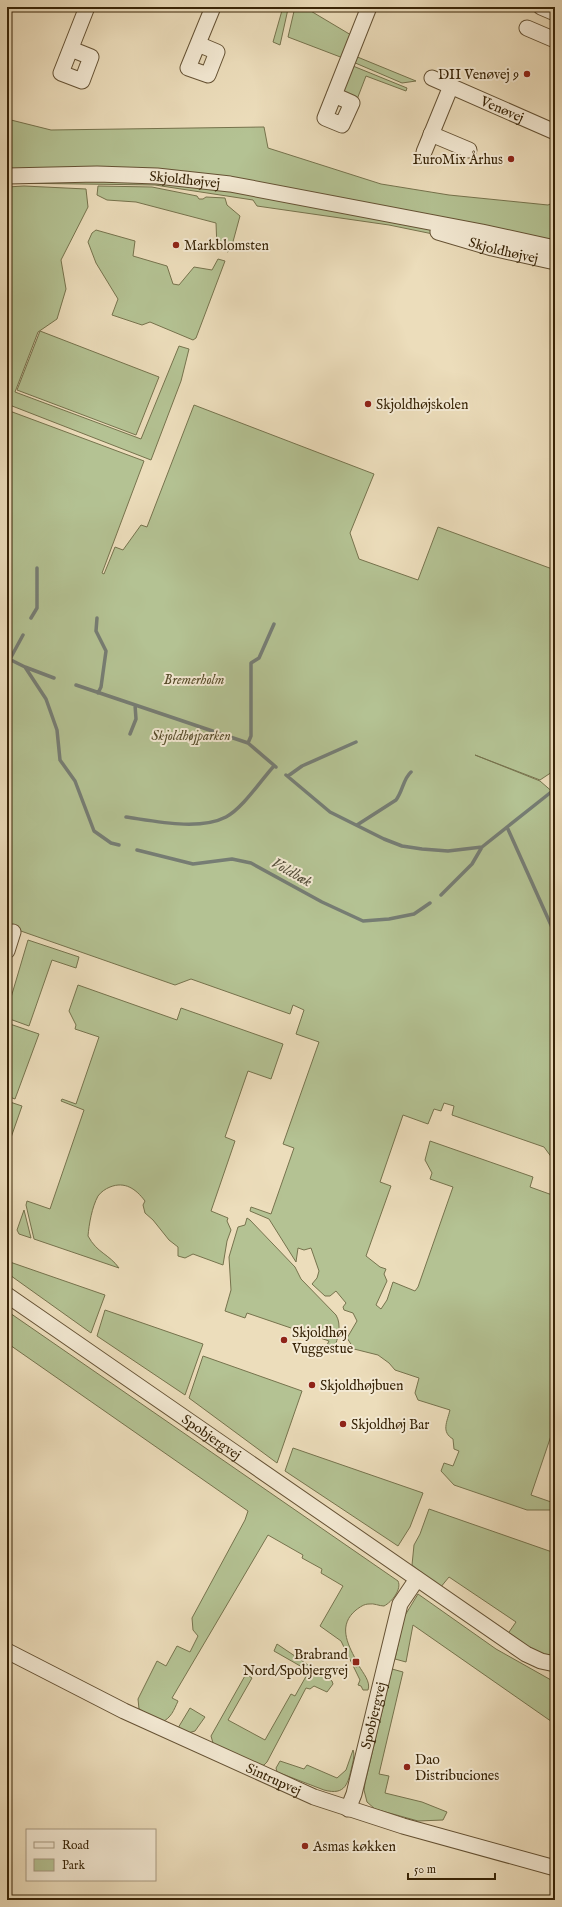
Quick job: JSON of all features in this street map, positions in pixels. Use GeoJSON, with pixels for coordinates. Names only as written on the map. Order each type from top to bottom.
{"type":"FeatureCollection","features":[{"type":"Feature","properties":{"kind":"street"},"geometry":{"type":"LineString","coordinates":[[71,49],[88,7]]}},
{"type":"Feature","properties":{"kind":"street"},"geometry":{"type":"LineString","coordinates":[[198,44],[213,7]]}},
{"type":"Feature","properties":{"kind":"street"},"geometry":{"type":"LineString","coordinates":[[334,95],[369,7]]}},
{"type":"Feature","properties":{"kind":"street"},"geometry":{"type":"LineString","coordinates":[[541,7],[555,13]]}},
{"type":"Feature","properties":{"kind":"street"},"geometry":{"type":"LineString","coordinates":[[528,28],[555,40]]}},
{"type":"Feature","properties":{"kind":"street","name":"Venøvej"},"geometry":{"type":"LineString","coordinates":[[432,78],[555,132]]}},
{"type":"Feature","properties":{"kind":"street"},"geometry":{"type":"LineString","coordinates":[[424,152],[451,86]]}},
{"type":"Feature","properties":{"kind":"street"},"geometry":{"type":"LineString","coordinates":[[431,134],[469,150]]}},
{"type":"Feature","properties":{"kind":"street","name":"Skjoldhøjvej"},"geometry":{"type":"LineString","coordinates":[[7,176],[97,174],[157,176],[230,184],[482,232],[555,248]]}},
{"type":"Feature","properties":{"kind":"street","name":"Skjoldhøjvej"},"geometry":{"type":"LineString","coordinates":[[360,209],[492,248],[555,262]]}},
{"type":"Feature","properties":{"kind":"street"},"geometry":{"type":"LineString","coordinates":[[7,951],[13,932]]}},
{"type":"Feature","properties":{"kind":"street","name":"Spobjergvej"},"geometry":{"type":"LineString","coordinates":[[7,1294],[526,1654],[541,1661],[555,1664]]}},
{"type":"Feature","properties":{"kind":"street","name":"Spobjergvej"},"geometry":{"type":"LineString","coordinates":[[348,1809],[354,1794],[400,1604],[417,1579]]}},
{"type":"Feature","properties":{"kind":"street","name":"Sintrupvej"},"geometry":{"type":"LineString","coordinates":[[7,1651],[141,1719],[314,1797],[348,1809],[493,1852],[555,1868]]}},
{"type":"Feature","properties":{"kind":"green space"},"geometry":{"type":"Polygon","coordinates":[[[283,7],[287,7],[288,9],[280,45],[273,42],[283,7]]]}},
{"type":"Feature","properties":{"kind":"green space"},"geometry":{"type":"Polygon","coordinates":[[[295,7],[304,7],[351,35],[343,58],[288,37],[295,7]]]}},
{"type":"Feature","properties":{"kind":"green space"},"geometry":{"type":"Polygon","coordinates":[[[355,56],[416,81],[402,83],[353,62],[355,56]]]}},
{"type":"Feature","properties":{"kind":"green space"},"geometry":{"type":"Polygon","coordinates":[[[353,66],[407,88],[406,91],[366,76],[356,102],[341,93],[353,66]]]}},
{"type":"Feature","properties":{"kind":"green space"},"geometry":{"type":"Polygon","coordinates":[[[7,119],[51,130],[264,127],[268,148],[381,184],[449,195],[548,205],[555,202],[555,259],[389,225],[257,206],[253,200],[155,185],[7,183],[7,119]]]}},
{"type":"Feature","properties":{"kind":"green space"},"geometry":{"type":"Polygon","coordinates":[[[24,186],[86,189],[88,207],[61,260],[66,289],[57,319],[38,332],[15,392],[141,439],[179,346],[189,349],[181,381],[151,460],[7,404],[7,187],[24,186]]]}},
{"type":"Feature","properties":{"kind":"green space"},"geometry":{"type":"Polygon","coordinates":[[[98,186],[152,187],[197,196],[199,199],[206,197],[225,198],[227,205],[240,216],[231,249],[228,252],[217,248],[216,223],[136,202],[107,200],[97,195],[98,186]]]}},
{"type":"Feature","properties":{"kind":"green space"},"geometry":{"type":"Polygon","coordinates":[[[96,230],[135,241],[133,256],[167,266],[173,284],[179,285],[194,267],[212,270],[218,259],[225,261],[196,338],[193,340],[150,322],[142,325],[112,315],[118,299],[96,263],[88,242],[92,233],[96,230]]]}},
{"type":"Feature","properties":{"kind":"green space"},"geometry":{"type":"Polygon","coordinates":[[[40,331],[159,377],[136,435],[17,390],[40,331]]]}},
{"type":"Feature","properties":{"kind":"green space"},"geometry":{"type":"Polygon","coordinates":[[[194,405],[374,474],[350,533],[359,559],[418,580],[438,527],[555,570],[555,770],[540,780],[475,755],[540,781],[555,794],[555,1162],[544,1147],[452,1115],[454,1106],[444,1103],[441,1111],[434,1109],[428,1124],[403,1115],[380,1182],[391,1186],[366,1256],[380,1267],[386,1269],[384,1274],[387,1281],[376,1305],[381,1309],[387,1300],[393,1282],[415,1291],[418,1287],[453,1187],[430,1179],[432,1173],[425,1160],[430,1141],[533,1177],[530,1187],[555,1196],[555,1424],[531,1495],[554,1503],[552,1510],[527,1510],[454,1485],[441,1471],[444,1463],[453,1466],[459,1451],[454,1449],[453,1439],[449,1436],[446,1430],[446,1423],[450,1410],[418,1400],[415,1393],[419,1378],[395,1370],[389,1363],[378,1355],[354,1349],[347,1338],[357,1321],[353,1313],[344,1310],[343,1307],[346,1303],[336,1291],[330,1296],[325,1296],[312,1284],[317,1278],[319,1271],[311,1248],[304,1250],[298,1248],[296,1262],[269,1219],[250,1211],[251,1207],[271,1214],[294,1148],[283,1144],[319,1042],[296,1034],[304,1010],[293,1005],[290,1014],[191,979],[175,985],[18,930],[7,930],[7,410],[144,461],[102,573],[104,574],[115,547],[123,550],[141,525],[147,527],[194,405]]]}},
{"type":"Feature","properties":{"kind":"green space"},"geometry":{"type":"Polygon","coordinates":[[[28,940],[79,957],[76,968],[52,960],[29,1026],[7,1018],[7,1011],[28,940]]]}},
{"type":"Feature","properties":{"kind":"green space"},"geometry":{"type":"Polygon","coordinates":[[[78,985],[177,1020],[181,1008],[283,1044],[271,1079],[248,1071],[225,1137],[235,1141],[211,1211],[228,1218],[227,1221],[231,1230],[227,1241],[223,1265],[193,1254],[185,1258],[178,1256],[178,1247],[169,1240],[153,1220],[145,1213],[143,1205],[145,1201],[142,1197],[130,1187],[121,1185],[115,1185],[108,1188],[98,1196],[91,1216],[88,1236],[95,1246],[111,1259],[119,1268],[34,1239],[26,1205],[27,1201],[50,1209],[84,1110],[61,1101],[62,1099],[76,1104],[99,1037],[75,1029],[76,1025],[69,1011],[78,985]]]}},
{"type":"Feature","properties":{"kind":"green space"},"geometry":{"type":"Polygon","coordinates":[[[7,1023],[39,1034],[15,1099],[7,1096],[7,1023]]]}},
{"type":"Feature","properties":{"kind":"green space"},"geometry":{"type":"Polygon","coordinates":[[[7,1101],[22,1106],[7,1149],[7,1101]]]}},
{"type":"Feature","properties":{"kind":"green space"},"geometry":{"type":"Polygon","coordinates":[[[24,1210],[31,1238],[19,1234],[17,1230],[24,1210]]]}},
{"type":"Feature","properties":{"kind":"green space"},"geometry":{"type":"Polygon","coordinates":[[[247,1218],[295,1267],[301,1279],[336,1315],[339,1327],[334,1349],[326,1347],[329,1341],[247,1313],[245,1318],[225,1311],[231,1290],[229,1257],[238,1227],[245,1225],[247,1218]]]}},
{"type":"Feature","properties":{"kind":"green space"},"geometry":{"type":"Polygon","coordinates":[[[7,1261],[105,1295],[91,1333],[7,1273],[7,1261]]]}},
{"type":"Feature","properties":{"kind":"green space"},"geometry":{"type":"Polygon","coordinates":[[[105,1310],[203,1344],[185,1395],[97,1336],[105,1310]]]}},
{"type":"Feature","properties":{"kind":"green space"},"geometry":{"type":"Polygon","coordinates":[[[7,1311],[398,1581],[399,1588],[387,1604],[384,1606],[371,1604],[364,1605],[350,1616],[347,1622],[347,1641],[356,1660],[353,1662],[356,1667],[359,1666],[366,1678],[369,1687],[368,1690],[363,1690],[361,1686],[358,1685],[360,1680],[341,1641],[320,1626],[343,1586],[321,1573],[322,1569],[302,1558],[303,1555],[268,1535],[172,1698],[178,1701],[174,1711],[162,1722],[139,1709],[138,1699],[157,1661],[166,1666],[177,1646],[190,1652],[198,1636],[193,1630],[192,1618],[245,1520],[248,1511],[7,1343],[7,1311]]]}},
{"type":"Feature","properties":{"kind":"green space"},"geometry":{"type":"Polygon","coordinates":[[[203,1356],[302,1391],[277,1463],[189,1398],[203,1356]]]}},
{"type":"Feature","properties":{"kind":"green space"},"geometry":{"type":"Polygon","coordinates":[[[293,1448],[423,1493],[410,1527],[398,1546],[285,1471],[293,1448]]]}},
{"type":"Feature","properties":{"kind":"green space"},"geometry":{"type":"Polygon","coordinates":[[[429,1509],[555,1553],[555,1659],[540,1655],[507,1635],[516,1622],[449,1577],[440,1588],[412,1565],[414,1545],[420,1534],[429,1509]]]}},
{"type":"Feature","properties":{"kind":"green space"},"geometry":{"type":"Polygon","coordinates":[[[418,1594],[496,1649],[551,1680],[555,1680],[555,1724],[413,1625],[406,1662],[395,1659],[404,1617],[418,1594]]]}},
{"type":"Feature","properties":{"kind":"green space"},"geometry":{"type":"Polygon","coordinates":[[[277,1644],[332,1681],[333,1684],[327,1692],[314,1686],[310,1689],[306,1688],[267,1762],[260,1766],[218,1747],[213,1743],[211,1736],[246,1674],[252,1678],[228,1720],[265,1740],[291,1694],[295,1696],[309,1671],[274,1651],[277,1644]]]}},
{"type":"Feature","properties":{"kind":"green space"},"geometry":{"type":"Polygon","coordinates":[[[392,1669],[403,1672],[379,1774],[389,1776],[385,1793],[422,1802],[447,1812],[443,1820],[418,1821],[375,1809],[367,1802],[364,1790],[365,1783],[392,1669]]]}},
{"type":"Feature","properties":{"kind":"green space"},"geometry":{"type":"Polygon","coordinates":[[[190,1708],[205,1717],[195,1731],[188,1733],[178,1728],[190,1708]]]}},
{"type":"Feature","properties":{"kind":"green space"},"geometry":{"type":"Polygon","coordinates":[[[353,1750],[354,1754],[351,1772],[345,1787],[341,1790],[324,1790],[277,1772],[276,1768],[280,1761],[304,1769],[307,1765],[337,1778],[346,1770],[353,1750]]]}},
{"type":"Feature","properties":{"kind":"waterway"},"geometry":{"type":"LineString","coordinates":[[31,618],[37,608],[37,568]]}},
{"type":"Feature","properties":{"kind":"waterway"},"geometry":{"type":"LineString","coordinates":[[97,618],[96,631],[106,651],[101,687],[98,693]]}},
{"type":"Feature","properties":{"kind":"waterway"},"geometry":{"type":"LineString","coordinates":[[248,743],[251,736],[251,663],[259,658],[274,624]]}},
{"type":"Feature","properties":{"kind":"waterway"},"geometry":{"type":"LineString","coordinates":[[10,659],[23,635]]}},
{"type":"Feature","properties":{"kind":"waterway","name":"Voldbæk"},"geometry":{"type":"LineString","coordinates":[[7,658],[25,667],[46,699],[57,730],[60,760],[75,781],[94,831],[111,843],[119,845]]}},
{"type":"Feature","properties":{"kind":"waterway"},"geometry":{"type":"LineString","coordinates":[[25,667],[54,678]]}},
{"type":"Feature","properties":{"kind":"waterway","name":"Voldbæk"},"geometry":{"type":"LineString","coordinates":[[76,685],[248,743],[276,767]]}},
{"type":"Feature","properties":{"kind":"waterway"},"geometry":{"type":"LineString","coordinates":[[130,734],[136,719],[135,705]]}},
{"type":"Feature","properties":{"kind":"waterway"},"geometry":{"type":"LineString","coordinates":[[288,776],[302,766],[356,742]]}},
{"type":"Feature","properties":{"kind":"waterway"},"geometry":{"type":"LineString","coordinates":[[126,817],[176,824],[215,821],[226,817],[239,807],[274,766]]}},
{"type":"Feature","properties":{"kind":"waterway"},"geometry":{"type":"LineString","coordinates":[[357,825],[396,800],[406,778],[411,772]]}},
{"type":"Feature","properties":{"kind":"waterway","name":"Voldbæk"},"geometry":{"type":"LineString","coordinates":[[286,775],[330,812],[384,839],[402,846],[448,851],[482,847]]}},
{"type":"Feature","properties":{"kind":"waterway","name":"Voldbæk"},"geometry":{"type":"LineString","coordinates":[[441,895],[472,864],[482,847],[555,789]]}},
{"type":"Feature","properties":{"kind":"waterway"},"geometry":{"type":"LineString","coordinates":[[507,827],[555,934]]}},
{"type":"Feature","properties":{"kind":"waterway","name":"Voldbæk"},"geometry":{"type":"LineString","coordinates":[[137,850],[193,864],[232,859],[251,863],[322,902],[363,921],[389,919],[414,914],[430,903]]}},
{"type":"Feature","properties":{"kind":"place","name":"DII Venøvej 9"},"geometry":{"type":"Point","coordinates":[527,74]}},
{"type":"Feature","properties":{"kind":"place","name":"EuroMix Århus"},"geometry":{"type":"Point","coordinates":[511,159]}},
{"type":"Feature","properties":{"kind":"place","name":"Markblomsten"},"geometry":{"type":"Point","coordinates":[176,245]}},
{"type":"Feature","properties":{"kind":"place","name":"Skjoldhøjskolen"},"geometry":{"type":"Point","coordinates":[368,404]}},
{"type":"Feature","properties":{"kind":"place","name":"Skjoldhøj Vuggestue"},"geometry":{"type":"Point","coordinates":[284,1340]}},
{"type":"Feature","properties":{"kind":"place","name":"Skjoldhøjbuen"},"geometry":{"type":"Point","coordinates":[312,1385]}},
{"type":"Feature","properties":{"kind":"place","name":"Skjoldhøj Bar"},"geometry":{"type":"Point","coordinates":[343,1424]}},
{"type":"Feature","properties":{"kind":"place","name":"Brabrand Nord/Spobjergvej"},"geometry":{"type":"Point","coordinates":[356,1662]}},
{"type":"Feature","properties":{"kind":"place","name":"Dao Distribuciones"},"geometry":{"type":"Point","coordinates":[407,1767]}},
{"type":"Feature","properties":{"kind":"place","name":"Asmas køkken"},"geometry":{"type":"Point","coordinates":[305,1846]}},
{"type":"Feature","properties":{"kind":"park label","name":"Bremerholm"},"geometry":{"type":"Point","coordinates":[194,679]}},
{"type":"Feature","properties":{"kind":"park label","name":"Skjoldhøjparken"},"geometry":{"type":"Point","coordinates":[191,735]}}]}
